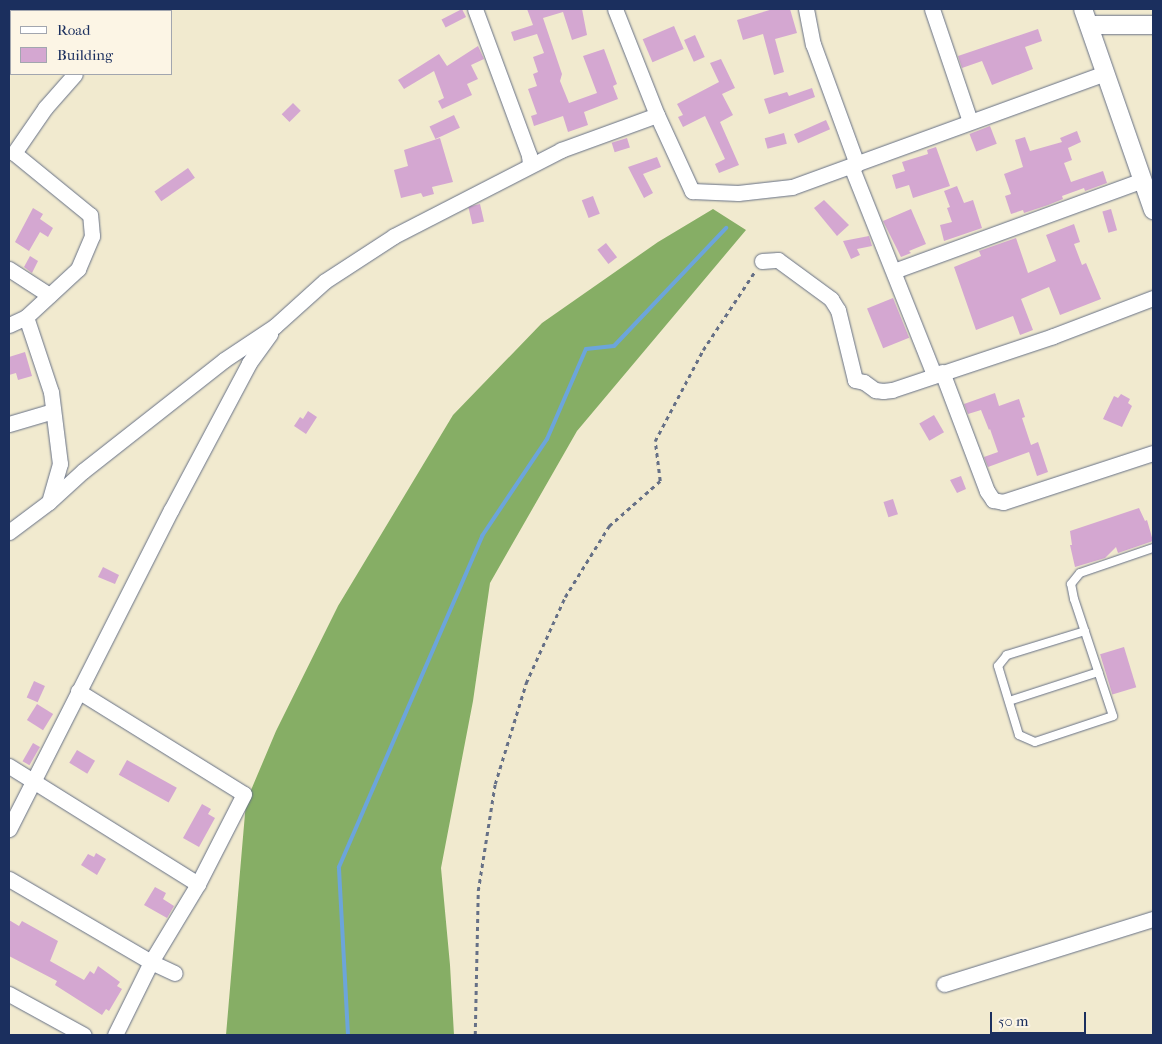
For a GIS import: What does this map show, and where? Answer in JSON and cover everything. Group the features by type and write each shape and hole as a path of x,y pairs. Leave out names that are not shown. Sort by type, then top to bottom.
{"street":[{"path":"475,9 529,155 530,164"},
{"path":"614,9 657,115 692,191 738,193 792,187 1105,73"},
{"path":"806,9 813,44 854,165 894,271 987,491 993,500 1003,502 1153,453"},
{"path":"932,9 970,121"},
{"path":"1083,9 1153,210"},
{"path":"1089,25 1153,25"},
{"path":"9,325 26,317 78,269 92,236 90,215 11,151 74,75"},
{"path":"9,532 49,502 83,471 224,360 275,326 324,281 394,236 530,164 561,150 657,115"},
{"path":"894,271 1143,180"},
{"path":"762,262 778,260 831,299 838,310 855,380 864,382 875,390 883,391 892,390 1053,336 1153,298"},
{"path":"9,269 50,295"},
{"path":"26,317 51,392 60,464 49,502"},
{"path":"9,829 78,691 249,363 275,326"},
{"path":"9,424 53,411"},
{"path":"78,691 244,794 198,884 151,962 115,1035"},
{"path":"9,766 198,884"},
{"path":"9,879 151,962 175,973"},
{"path":"944,984 1153,919"},
{"path":"9,994 84,1035"}],"lane":[{"path":"1085,632 1007,655 998,666 1019,735 1035,742 1113,716 1085,632 1072,584 1080,573 1153,548"},
{"path":"1009,701 1098,672"}],"path":[{"path":"475,1035 478,891 495,784 526,683 565,597 609,526 660,481 655,441 703,350 762,262"}],"green space":[{"path":"713,209 746,230 577,431 490,583 473,701 441,868 454,1035 226,1035 246,802 276,731 338,606 453,415 542,323 658,242"}],"building":[{"path":"462,9 466,17 446,27 442,19"},
{"path":"527,9 582,9 587,35 572,40 563,12 543,18 562,74 560,81 569,103 597,93 583,56 604,49 617,84 613,86 618,99 584,112 588,125 568,132 563,116 534,126 531,116 537,114 528,89 537,86 533,74 538,72 533,57 544,53 537,34 514,41 511,32 533,25"},
{"path":"773,9 790,9 797,33 775,39 784,72 774,75 763,34 743,40 737,20"},
{"path":"674,26 684,49 652,62 643,39"},
{"path":"1038,29 1042,41 1025,47 1033,69 992,85 982,61 962,68 958,56"},
{"path":"695,35 705,57 694,62 684,40"},
{"path":"478,46 484,59 471,65 478,79 467,84 472,95 442,109 438,101 444,98 434,71 404,89 398,80 439,54 447,66"},
{"path":"721,59 735,88 722,94 733,115 720,122 739,165 719,173 715,164 725,159 705,116 683,127 678,117 683,115 677,104 719,82 710,63"},
{"path":"812,88 815,97 769,114 764,99 787,92 789,96"},
{"path":"293,103 301,111 289,122 282,114"},
{"path":"454,115 460,128 435,139 430,126"},
{"path":"826,120 830,129 798,143 794,134"},
{"path":"990,126 997,144 976,152 969,134"},
{"path":"1077,131 1081,142 1068,148 1072,160 1064,163 1071,182 1103,171 1107,183 1085,191 1084,188 1062,196 1063,199 1024,213 1023,210 1011,214 1005,196 1011,194 1004,174 1023,167 1015,140 1025,137 1030,151 1062,142 1060,138"},
{"path":"784,133 787,144 768,149 765,138"},
{"path":"440,138 453,182 432,187 434,194 423,197 421,193 401,198 394,170 408,166 404,150"},
{"path":"627,138 630,148 615,152 612,143"},
{"path":"936,147 950,186 913,198 909,185 896,189 892,175 905,171 902,162 928,154 927,150"},
{"path":"657,157 661,167 643,174 653,193 644,198 628,167"},
{"path":"188,168 195,178 161,201 154,192"},
{"path":"957,186 964,203 973,200 982,228 944,241 940,225 952,222 947,208 950,207 944,191"},
{"path":"593,196 600,214 589,218 582,200"},
{"path":"824,200 849,225 837,236 814,208"},
{"path":"480,204 484,222 472,224 468,207"},
{"path":"33,208 43,214 40,219 53,228 48,237 40,232 29,251 15,242"},
{"path":"911,209 926,244 909,251 911,253 901,257 883,221"},
{"path":"1111,209 1117,230 1108,233 1102,211"},
{"path":"1074,224 1080,242 1074,244 1082,265 1086,263 1101,299 1060,315 1049,287 1021,299 1033,330 1020,335 1013,316 976,330 954,267 981,256 979,251 1016,238 1028,273 1056,261 1046,235"},
{"path":"869,236 872,246 857,249 860,255 851,259 843,241"},
{"path":"606,243 617,257 608,264 597,250"},
{"path":"30,256 38,261 32,273 24,267"},
{"path":"893,298 909,338 883,348 867,308"},
{"path":"25,352 32,376 18,380 16,373 9,375 9,357"},
{"path":"995,393 999,406 1019,399 1025,417 1022,418 1031,445 1038,442 1048,472 1037,476 1029,452 988,467 984,457 998,452 990,429 981,410 968,414 964,404"},
{"path":"1121,394 1130,399 1128,403 1132,406 1122,427 1103,419 1114,396 1118,398"},
{"path":"308,411 317,417 306,434 294,426 300,417 303,419"},
{"path":"934,415 944,432 929,441 919,424"},
{"path":"961,476 966,489 957,493 950,480"},
{"path":"893,499 898,514 888,517 883,502"},
{"path":"1139,508 1145,521 1147,520 1153,541 1118,553 1116,547 1105,558 1075,567 1070,545 1072,545 1070,531"},
{"path":"103,567 119,575 115,584 98,577"},
{"path":"1124,647 1136,687 1112,694 1100,654"},
{"path":"34,681 45,686 38,702 27,697"},
{"path":"37,704 53,714 43,730 27,720"},
{"path":"33,743 40,747 29,765 22,761"},
{"path":"77,750 95,761 87,774 69,763"},
{"path":"127,760 177,788 169,803 119,775"},
{"path":"202,804 211,809 208,814 215,818 199,847 183,838"},
{"path":"96,853 106,859 97,875 81,865 88,854 94,857"},
{"path":"155,887 166,893 163,899 174,906 167,918 144,905"},
{"path":"9,920 19,926 22,921 58,941 50,961 84,980 90,971 94,974 98,966 120,982 117,986 122,989 109,1011 106,1009 102,1015 55,985 57,981 9,956"}],"waterway":[{"path":"348,1035 339,867 482,536 547,439 586,349 614,346 726,228"}]}
